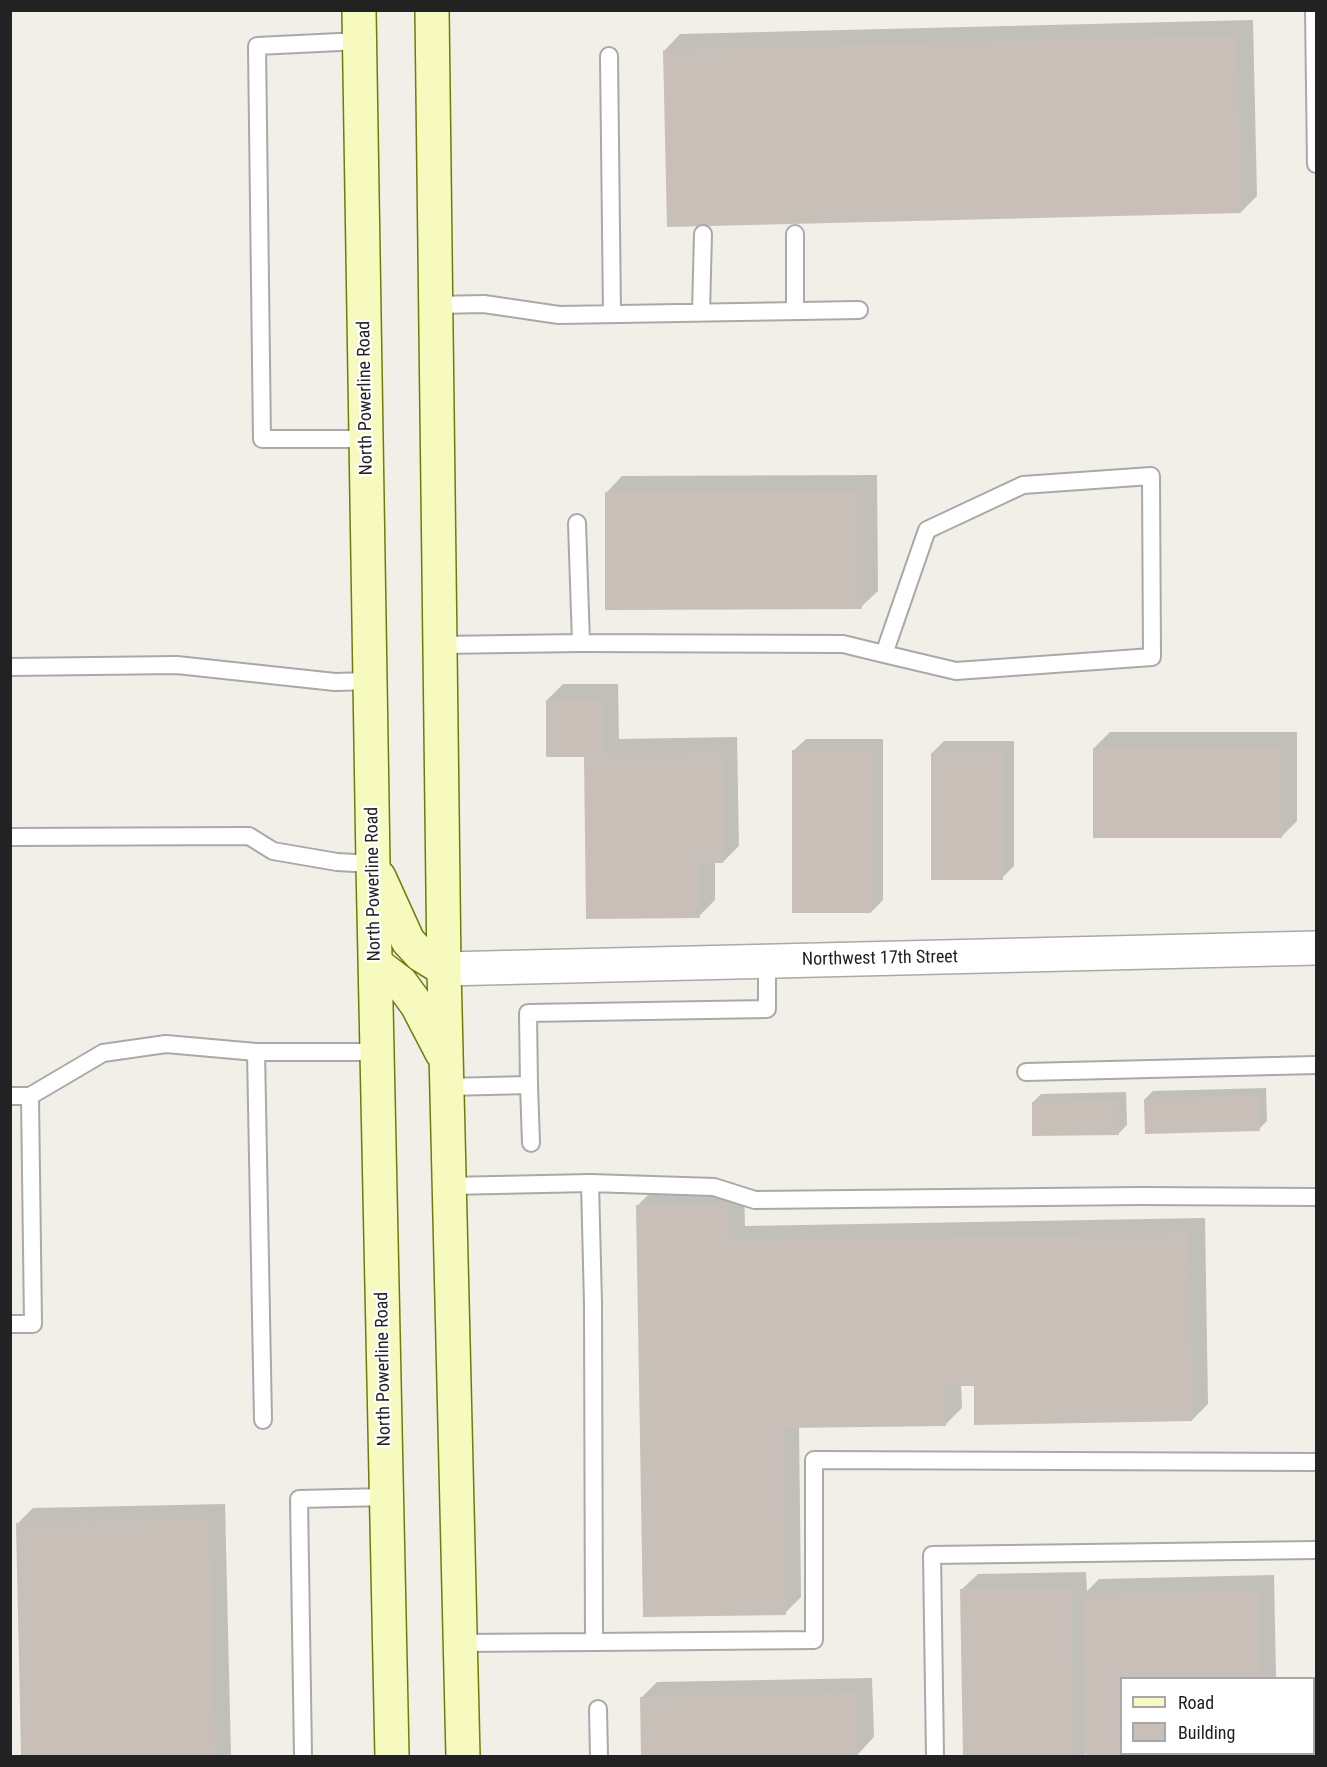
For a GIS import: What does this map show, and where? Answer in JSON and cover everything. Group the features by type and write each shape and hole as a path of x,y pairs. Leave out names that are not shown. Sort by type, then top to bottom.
{"main road":[{"path":"432,10 444,969 463,1756"},
{"name":"North Powerline Road","path":"360,26 373,864 392,1756"},
{"path":"373,864 408,941 421,955 444,969"},
{"path":"376,964 401,983 417,1005 446,1073"}],"street":[{"name":"Northwest 17th Street","path":"444,969 1317,948"}],"lane":[{"path":"1314,10 1317,164"},
{"path":"360,26 257,46 262,439 367,439"},
{"path":"609,56 612,314"},
{"path":"701,312 703,234"},
{"path":"795,234 795,311"},
{"path":"435,305 484,304 559,315 859,310"},
{"path":"440,645 843,644 884,654 956,671 1152,657 1151,476 1023,485 927,530 884,654"},
{"path":"577,523 581,643"},
{"path":"10,667 177,665 335,682 370,681"},
{"path":"10,837 249,836 273,851 338,862 373,864"},
{"path":"531,1143 528,1013 767,1009 767,962"},
{"path":"10,1096 30,1096 103,1053 166,1044 256,1052 377,1052"},
{"path":"256,1052 263,1420"},
{"path":"1026,1072 1317,1065"},
{"path":"446,1073 529,1085"},
{"path":"10,1324 33,1324 30,1096"},
{"path":"590,1183 593,1304 594,1642"},
{"path":"449,1186 590,1183 714,1187 755,1200 1139,1196 1317,1197"},
{"path":"460,1643 814,1640 814,1460 1317,1462"},
{"path":"303,1756 299,1499 386,1497"},
{"path":"935,1756 932,1555 1317,1550"},
{"path":"598,1709 599,1756"}],"building":[{"path":"1237,35 1241,213 667,227 663,50"},
{"path":"862,491 862,609 605,610 605,492"},
{"path":"602,699 603,754 722,753 723,863 699,863 700,918 586,919 584,757 546,757 546,700"},
{"path":"1093,748 1282,748 1282,838 1093,838"},
{"path":"792,750 871,750 871,913 792,913"},
{"path":"931,753 1003,753 1003,880 931,880"},
{"path":"1259,1096 1260,1131 1145,1134 1144,1099"},
{"path":"1118,1100 1119,1135 1032,1136 1032,1102"},
{"path":"729,1203 729,1241 1189,1233 1192,1421 974,1425 974,1386 946,1386 946,1426 783,1428 786,1615 643,1617 636,1205"},
{"path":"209,1519 215,1756 21,1756 16,1523"},
{"path":"1071,1588 1074,1756 963,1756 960,1589"},
{"path":"1259,1591 1260,1677 1120,1677 1120,1755 1262,1756 1086,1756 1082,1594"},
{"path":"857,1693 858,1755 641,1756 640,1697"}]}
